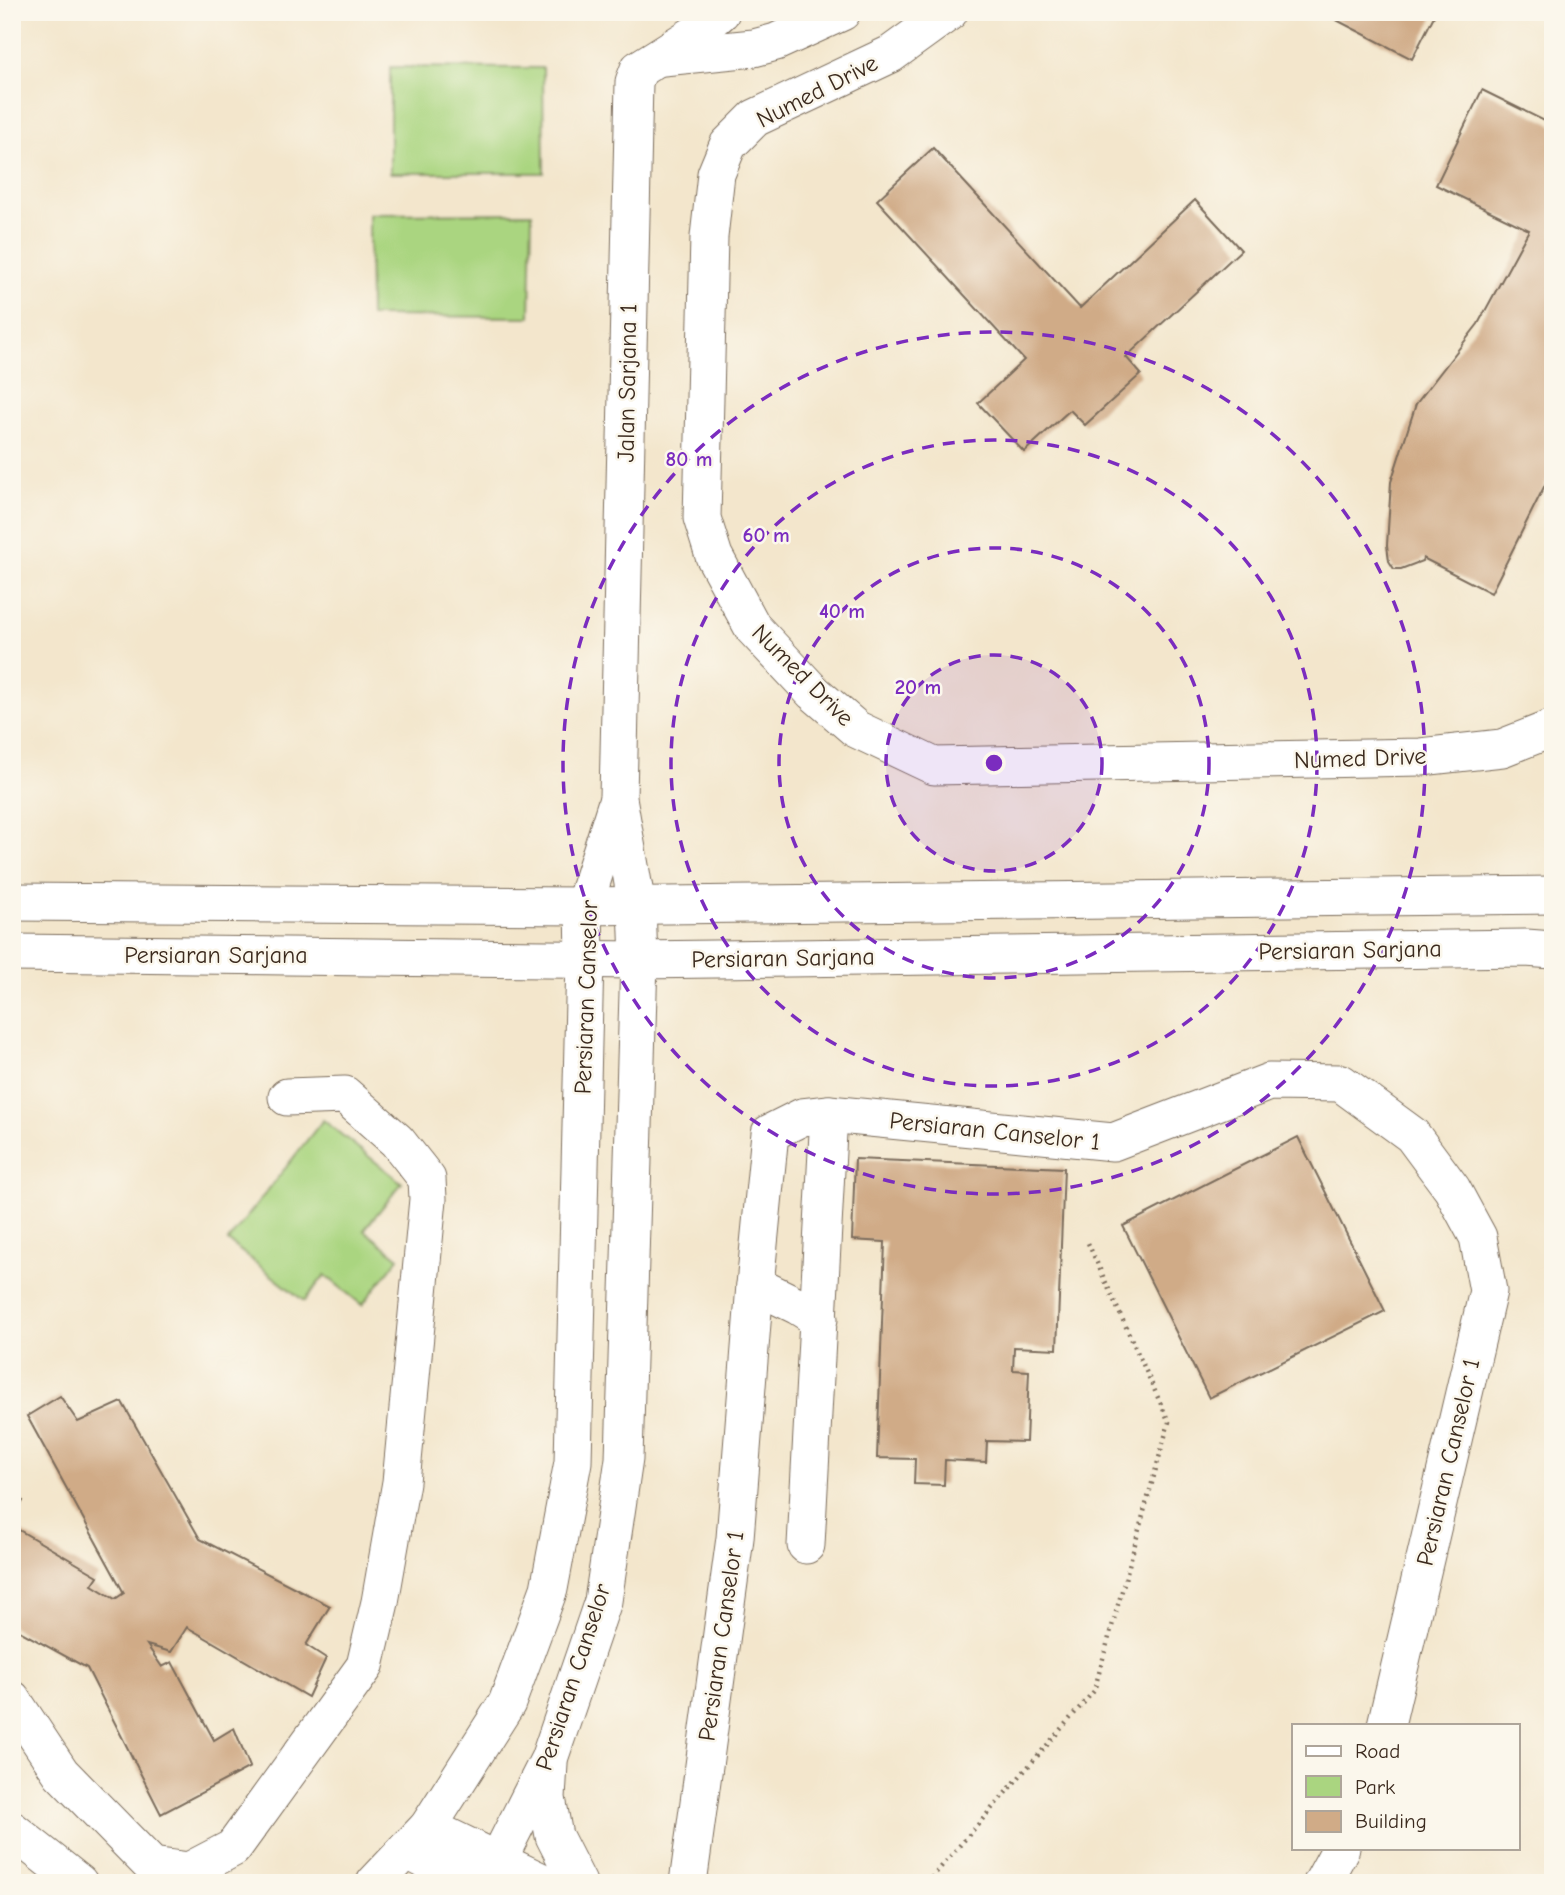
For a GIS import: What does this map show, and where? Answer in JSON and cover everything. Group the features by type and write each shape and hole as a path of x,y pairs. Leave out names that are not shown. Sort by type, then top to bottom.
{"street":[{"name":"Jalan Sarjana 1","path":"618,798 634,82 639,69 695,34 721,12"},
{"path":"655,58 754,48 776,42 842,12"},
{"name":"Numed Drive","path":"949,12 891,54 755,118 728,145 716,174 709,237 702,518 713,556 753,628 813,692 856,729 934,766 1422,757 1502,748 1553,728"},
{"name":"Persiaran Canselor","path":"483,1875 549,1759 603,1601 624,1459 639,960 637,906 618,798"},
{"name":"Persiaran Canselor","path":"375,1883 417,1839 507,1703 549,1589 573,1462 584,906 618,798"},
{"name":"Persiaran Sarjana","path":"12,902 637,906 1553,895"},
{"name":"Persiaran Sarjana","path":"12,953 639,960 1526,948 1553,950"},
{"name":"Persiaran Canselor 1","path":"688,1883 736,1538 755,1285 770,1133 802,1117 829,1114 1113,1142 1269,1082 1341,1083 1412,1135 1452,1189 1478,1237 1488,1291 1386,1724"},
{"path":"12,1699 61,1773 152,1866 189,1871 233,1848 365,1666 380,1602 401,1482 429,1199 427,1179 397,1141 345,1095 287,1097"},
{"path":"806,1545 829,1114"},
{"path":"755,1285 798,1306 819,1320"},
{"path":"549,1759 547,1798 554,1836 578,1883"},
{"path":"12,1830 79,1883"},
{"path":"417,1839 483,1875 544,1883"},
{"path":"1322,1883 1340,1850"}],"path":[{"path":"927,1883 1094,1691 1169,1422 1088,1243"}],"green space":[{"path":"390,67 543,68 544,173 390,173"},
{"path":"532,213 530,317 370,316 369,214"},
{"path":"323,1120 402,1183 364,1230 399,1258 362,1305 325,1275 304,1301 228,1241"}],"building":[{"path":"1321,12 1436,12 1412,59"},
{"path":"1482,90 1553,125 1553,469 1491,593 1423,558 1422,561 1401,569 1394,569 1389,561 1387,545 1391,482 1416,404 1478,324 1529,230 1436,185"},
{"path":"933,148 1080,308 1195,200 1241,250 1126,357 1141,374 1085,425 1070,410 1024,452 978,403 1024,360 877,200"},
{"path":"1298,1137 1385,1311 1209,1398 1123,1226"},
{"path":"855,1159 1064,1168 1057,1349 1014,1347 1013,1370 1029,1371 1026,1442 987,1441 986,1462 945,1460 944,1485 914,1484 915,1459 877,1458 885,1242 852,1240"},
{"path":"60,1396 78,1422 122,1402 200,1539 330,1606 306,1645 326,1658 308,1697 187,1627 171,1652 147,1645 162,1667 172,1662 214,1740 234,1728 250,1767 161,1814 87,1668 12,1627 12,1526 98,1576 92,1585 115,1599 124,1593 27,1416"},
{"path":"12,1496 23,1501 12,1520"}]}
